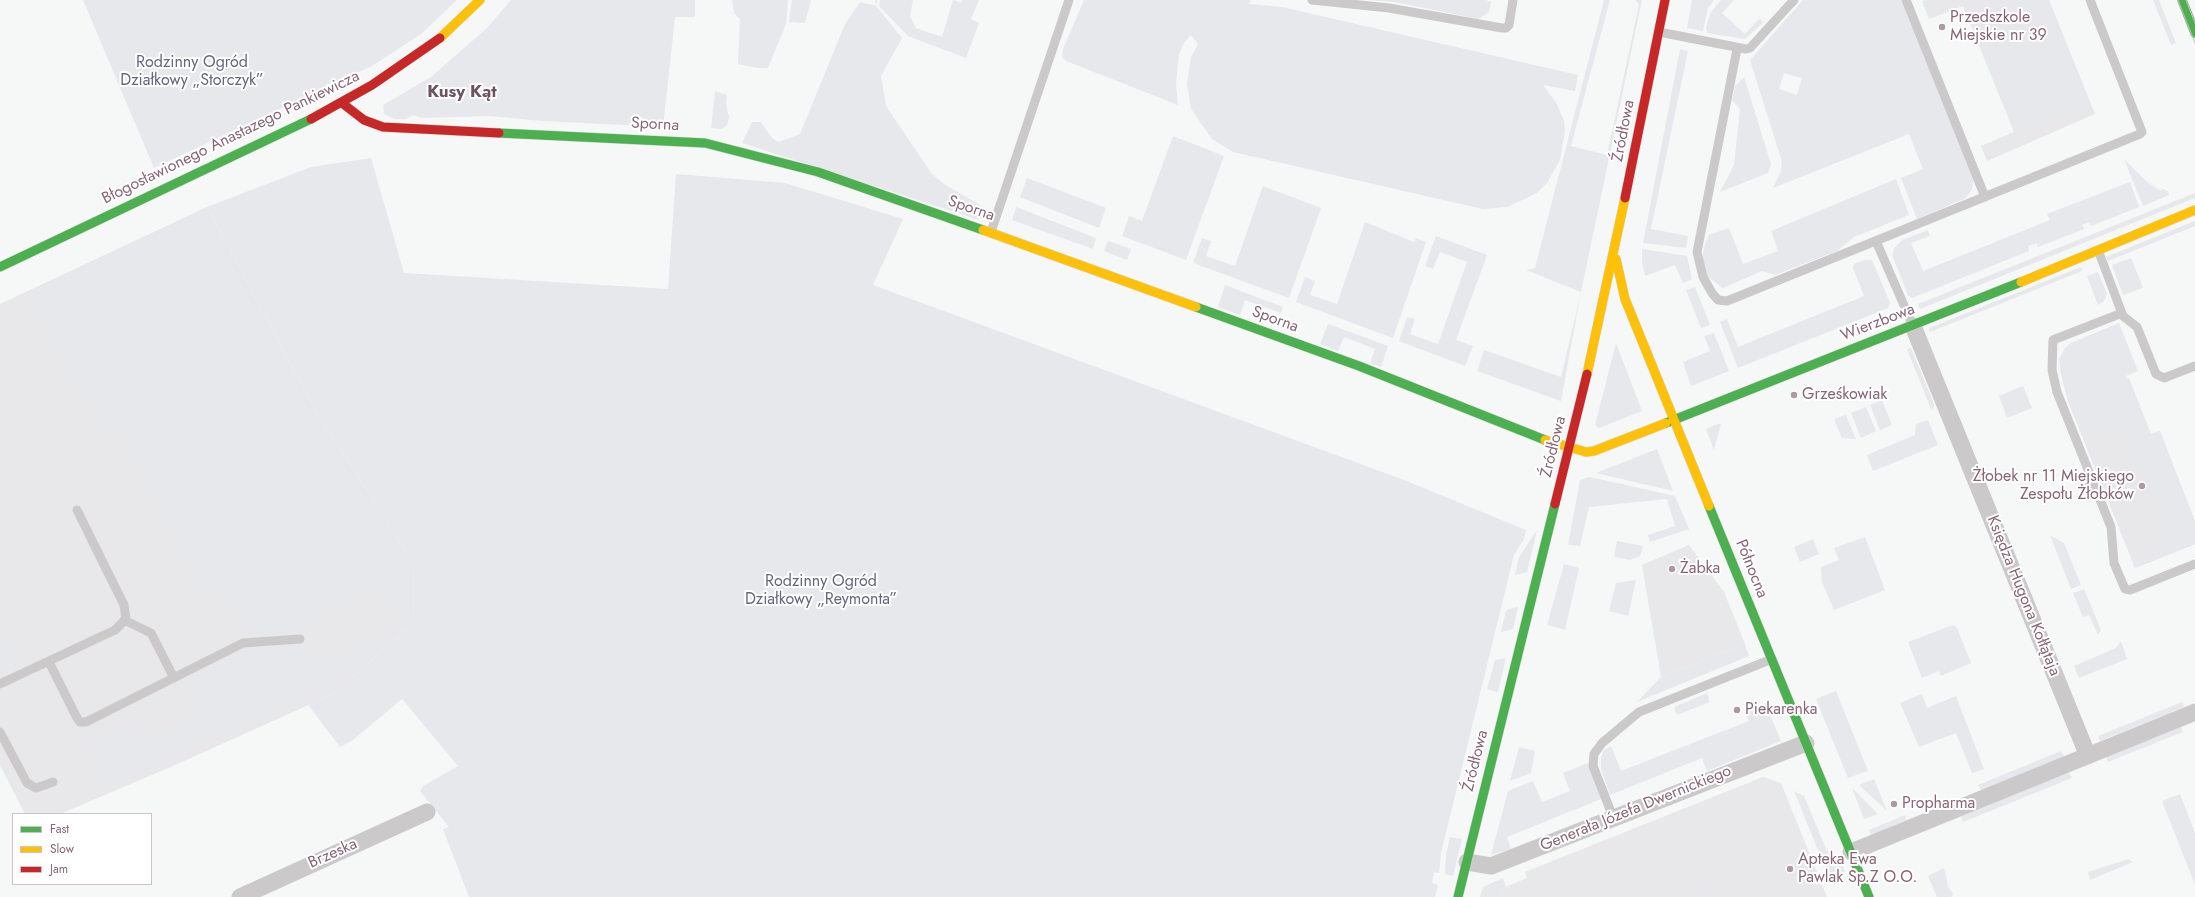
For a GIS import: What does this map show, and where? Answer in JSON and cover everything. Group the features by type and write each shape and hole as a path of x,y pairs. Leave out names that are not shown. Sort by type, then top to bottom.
{"street":[{"name":"Błogosławionego Anastazego Pankiewicza","path":"0,267 281,134 342,103 382,79 425,49 444,34 480,0"},
{"name":"Źródłowa","path":"1458,897 1569,449 1615,250 1665,0"},
{"path":"2182,0 2195,33"},
{"name":"Sporna","path":"342,103 364,120 383,127 712,144 818,172 991,232 1351,364 1569,449"},
{"name":"Wierzbowa","path":"1569,449 1586,452 1594,451 1913,326 2195,210"},
{"name":"Północna","path":"1615,250 1620,282 1625,299 1869,897"},
{"name":"Księdza Hugona Kołłątaja","path":"1913,326 2088,756"},
{"path":"1850,852 2195,712"},
{"name":"Generała Józefa Dwernickiego","path":"1467,862 1491,866 1612,817 1806,743"},
{"name":"Brzeska","path":"240,897 427,812"}],"lane":[{"path":"991,232 1069,0"},
{"path":"1312,0 1389,8 1506,28 1509,25 1513,0"},
{"path":"1659,32 1737,49 1750,48 1794,0"},
{"path":"1906,0 1985,197"},
{"path":"1737,49 1697,252 1703,277 1712,293 1718,300 1727,301 2142,132 2090,0"},
{"path":"1876,241 1913,326"},
{"path":"2098,250 2123,316 2137,327 2156,374 2159,377 2164,378 2195,366"},
{"path":"2122,313 2053,340 2052,370 2057,392 2111,526 2114,563 2125,589 2130,590 2195,564"},
{"path":"0,684 115,630 124,620 126,611 124,605 78,510"},
{"path":"124,620 151,633 174,678"},
{"path":"49,662 77,718 83,722 243,643 300,639"},
{"path":"1612,817 1593,766 1594,754 1602,743 1639,712 1772,660"},
{"path":"0,732 27,784 36,788 53,782"}],"shaded area":[{"path":"2049,0 2095,114 1987,161 1981,146 2014,132 1963,6 1929,19 1922,1"},
{"path":"207,207 314,408 413,562 414,623 333,694 173,766 62,813 24,813 0,765 0,304"},
{"name":"Żłobek nr 11 Miejskiego Zespołu Żłobków","path":"2129,378 2151,434 2160,431 2195,521 2195,544 2135,568 2068,401"},
{"path":"1689,545 1724,592 1745,644 1661,677 1642,565"},
{"path":"1763,777 1781,783 1827,897 1501,897 1503,888 1527,878 1525,872"}],"green space":[{"name":"Rodzinny Ogród Działkowy „Storczyk”","path":"83,0 457,0 421,34 372,66 154,168"},
{"path":"511,0 695,0 695,17 675,17 663,127 542,121 489,116 422,118 413,115 406,119 395,119 384,114 383,105 431,77 488,27"},
{"path":"732,0 788,0 786,24 768,68 758,68 738,64 740,19 734,13"},
{"path":"792,0 811,0 805,23 789,22"},
{"path":"880,0 913,0 910,16 916,28 942,37 953,0 961,3 962,0 979,0 971,19 979,23 966,58 908,36 879,6"},
{"path":"1084,0 1250,0 1249,4 1282,7 1578,75 1575,91 1543,85 1557,104 1564,121 1565,131 1560,160 1547,183 1537,193 1507,207 1483,209 1233,152 1212,139 1191,109 1187,84 1191,57 1198,44 1191,35 1184,43 1179,54 1176,83 1178,105 1066,61 1062,57 1063,49"},
{"path":"1370,0 1486,0 1491,2 1489,12 1478,19 1395,2"},
{"path":"1604,0 1610,0 1571,146 1607,155 1639,5 1636,0 1642,0 1581,292 1526,270 1535,268"},
{"path":"1692,0 1714,0 1708,8 1703,31 1687,28"},
{"path":"1721,0 1734,0 1722,13 1745,34 1759,19 1764,22 1745,39 1707,33 1706,27 1711,12"},
{"path":"1803,0 1901,0 1973,179 1972,189 1966,198 1917,219 1901,178 1923,169 1909,134 1773,188 1781,171 1782,162 1750,60","holes":["1784,73 1802,78 1797,95 1779,89"]},
{"path":"2049,0 2090,104 2023,131 1971,1"},
{"path":"2153,0 2159,0 2176,43 2171,45"},
{"path":"860,2 876,6 902,38 881,76 886,106 932,174 944,184 985,208 988,212 984,216 976,219 742,143 752,122 761,122 772,138 779,142 800,134 845,24"},
{"path":"1680,49 1688,51 1651,229 1688,236 1686,248 1643,243"},
{"path":"1744,77 1771,164 1768,173 1720,192 1734,165 1740,109 1732,100 1735,86"},
{"path":"715,91 727,95 726,104 729,117 727,125 722,129 711,128"},
{"path":"1173,136 1224,156 1186,260 1122,236 1129,216 1142,221"},
{"name":"Rodzinny Ogród Działkowy „Reymonta”","path":"371,158 404,273 668,289 676,174 785,183 903,219 873,285 1404,480 1526,530 1524,539 1514,555 1441,853 1439,873 1434,872 1432,883 1438,885 1435,897 469,897 443,829 449,827 420,791 423,786 458,766 402,699 353,740 340,747 308,705 333,694 414,623 413,562 314,408 207,207 311,167"},
{"path":"2124,159 2147,182 2161,191 2162,189 2168,191 2169,195 2143,206"},
{"path":"1027,178 1106,208 1099,228 1020,197"},
{"path":"1896,179 1909,215 1854,237 1837,251 1775,275 1762,271 1723,288 1708,277 1702,259 1705,244 1709,235 1729,228 1743,264 1778,251 1771,231"},
{"path":"2130,182 2139,207 2091,226 2089,222 2082,225 2084,229 2038,247 2037,243 2028,246 2029,251 1912,298 1908,295 1892,255 1895,247 1902,240 1928,230 1930,236 1911,243 1923,271 2050,220 2047,214"},
{"path":"1263,186 1321,208 1289,298 1193,263 1202,238 1211,241 1206,256 1235,266"},
{"path":"2195,193 2195,198 1920,309 1918,304"},
{"path":"1016,207 1096,238 1093,249 1012,220"},
{"path":"206,211 312,411 410,564 412,620 323,686 103,786 85,747 134,722 143,741 202,713 186,681 250,649 302,643 316,670 403,626 381,583 294,628 297,634 249,634 224,587 205,595 117,421 100,428 31,296"},
{"path":"2195,221 2195,226 2108,261 2106,257"},
{"path":"1365,222 1414,242 1416,238 1426,242 1393,338 1296,302 1305,277 1315,281 1310,295 1337,304"},
{"path":"1436,236 1487,255 1456,340 1473,346 1465,366 1399,341 1407,317 1415,319 1410,334 1438,344 1467,262 1440,252 1433,269 1425,266"},
{"path":"1108,241 1131,249 1127,260 1104,251"},
{"path":"1642,249 1687,256 1692,279 1683,283 1675,265 1645,276 1642,262"},
{"path":"2131,258 2143,288 2123,295 2112,265"},
{"path":"1864,260 1871,260 1873,262 1890,303 1888,308 1738,368 1720,322 1727,319 1738,347 1864,296 1853,268 1854,264"},
{"path":"2081,267 2082,271 1930,332 1929,328"},
{"path":"2098,272 2107,294 2104,301 2098,305 2087,276"},
{"path":"1225,285 1283,307 1281,313 1245,300 1240,315 1218,307"},
{"path":"1695,287 1710,325 1701,328 1686,290"},
{"path":"1581,292 1561,401 1477,371 1484,350 1561,377"},
{"path":"2119,323 2138,371 2126,376 2151,434 2160,431 2195,523 2195,544 2135,568 2133,564 2151,557 2149,552 2169,543 2121,422 2100,430 2098,426 2081,432 2068,401 2061,375 2059,359 2065,348 2071,343"},
{"path":"1328,324 1388,346 1381,367 1370,363 1375,349 1344,337 1338,351 1320,344"},
{"path":"1714,333 1729,371 1691,386 1683,362 1710,351 1704,336"},
{"path":"1616,343 1642,411 1599,428 1595,425"},
{"path":"1911,348 1934,404 1934,407 1931,409 1907,349"},
{"path":"2023,386 2032,408 2007,418 1999,396"},
{"path":"1882,400 1892,425 1880,430 1870,405"},
{"path":"1866,407 1876,431 1861,438 1851,413"},
{"path":"1846,415 1856,439 1842,438 1834,419"},
{"path":"1928,420 1938,445 1873,471 1867,455 1915,435 1916,424"},
{"path":"1721,424 1714,450 1706,429"},
{"path":"1657,449 1673,491 1596,473"},
{"path":"1590,477 1675,496 1689,529 1650,542 1648,535 1675,526 1667,499 1589,507 1580,546 1568,545 1580,480"},
{"path":"1537,530 1527,572 1515,575 1519,557"},
{"path":"2050,535 2064,543 2081,585 2071,589"},
{"path":"1865,537 1885,590 1834,610 1822,582 1821,567 1839,560 1834,548"},
{"path":"1813,539 1819,554 1800,562 1794,547"},
{"path":"1617,541 1643,546 1640,556 1630,560 1614,557"},
{"path":"1564,564 1579,568 1565,630 1547,625"},
{"path":"1636,580 1628,616 1609,611 1616,583"},
{"path":"2084,589 2101,630 2098,635 2089,615 2083,617 2073,593"},
{"path":"1518,607 1513,629 1501,632 1506,610"},
{"path":"1953,625 1957,628 1971,663 1941,676 1939,671 1922,678 1908,642"},
{"path":"5,631 19,661 14,667 0,674 0,634"},
{"path":"2121,641 2127,659 2079,678 2074,666 2116,648"},
{"path":"1745,644 1749,656 1637,702 1661,677"},
{"path":"1506,658 1498,692 1487,689 1495,660"},
{"path":"1836,691 1868,771 1848,778 1816,699"},
{"path":"1707,693 1710,702 1677,715 1674,707"},
{"path":"1922,694 1927,708 1956,696 1984,769 1972,773 1956,733 1919,747 1900,703"},
{"path":"2182,702 2184,707 2100,741 2098,736"},
{"path":"1765,703 1781,741 1707,771 1702,758 1610,795 1601,769 1601,759 1603,751 1611,746 1621,771 1749,721 1745,712"},
{"path":"2181,727 2183,732 2108,762 2106,757"},
{"path":"1519,747 1535,751 1531,773 1510,781"},
{"path":"2061,751 2064,757 1981,791 1978,785"},
{"path":"1588,763 1601,799 1507,837 1511,849 1491,855 1508,791 1533,781 1542,802 1570,791 1563,773"},
{"path":"2069,772 2072,778 1963,822 1961,816"},
{"path":"1874,779 1887,811 1859,785"},
{"path":"1852,788 1878,814 1864,819"},
{"path":"1794,791 1804,796 1827,851 1839,856 1845,872 1832,877 1828,875"},
{"path":"2180,794 2195,833 2195,885 2162,801"},
{"path":"1905,815 1906,820 1871,835 1869,830"},
{"path":"1450,837 1462,839 1453,876 1445,874 1446,855"},
{"path":"2128,859 2133,862 2090,880 2088,872"},
{"path":"1944,868 1948,886 1953,894 1951,897 1937,897 1928,876"},
{"path":"1503,878 1506,887 1503,888 1501,897 1480,897 1483,887"},
{"path":"1718,886 1723,897 1693,897"}],"tram line":[{"path":"2178,0 2195,43"},
{"path":"2186,0 2195,23"}],"traffic: fast":[{"path":"2182,0 2195,33"},
{"path":"0,267 311,119"},
{"path":"499,133 705,143 818,172 983,230"},
{"path":"1666,423 2021,282"},
{"path":"1196,307 1359,366 1545,440"},
{"path":"1458,897 1555,504"},
{"path":"1709,506 1869,897"}],"traffic: slow":[{"path":"440,38 480,0"},
{"path":"1587,374 1625,198"},
{"path":"2021,282 2195,210"},
{"path":"983,230 1196,307"},
{"path":"1616,259 1625,299 1709,506"},
{"path":"1545,440 1586,452 1594,451 1666,423"}],"traffic: jam":[{"path":"1625,198 1665,0"},
{"path":"311,119 372,85 440,38"},
{"path":"342,103 364,120 383,127 499,133"},
{"path":"1555,504 1587,374"}],"place":[{"name":"Przedszkole Miejskie nr 39","path":"1942,27"},
{"name":"Grześkowiak","path":"1794,395"},
{"name":"Żłobek nr 11 Miejskiego Zespołu Żłobków","path":"2142,486"},
{"name":"Żabka","path":"1672,569"},
{"name":"Piekarenka","path":"1737,710"},
{"name":"Propharma","path":"1894,804"},
{"name":"Apteka Ewa Pawlak Sp.Z O.O.","path":"1790,869"}],"district":[{"name":"Kusy Kąt","path":"462,93"}]}
